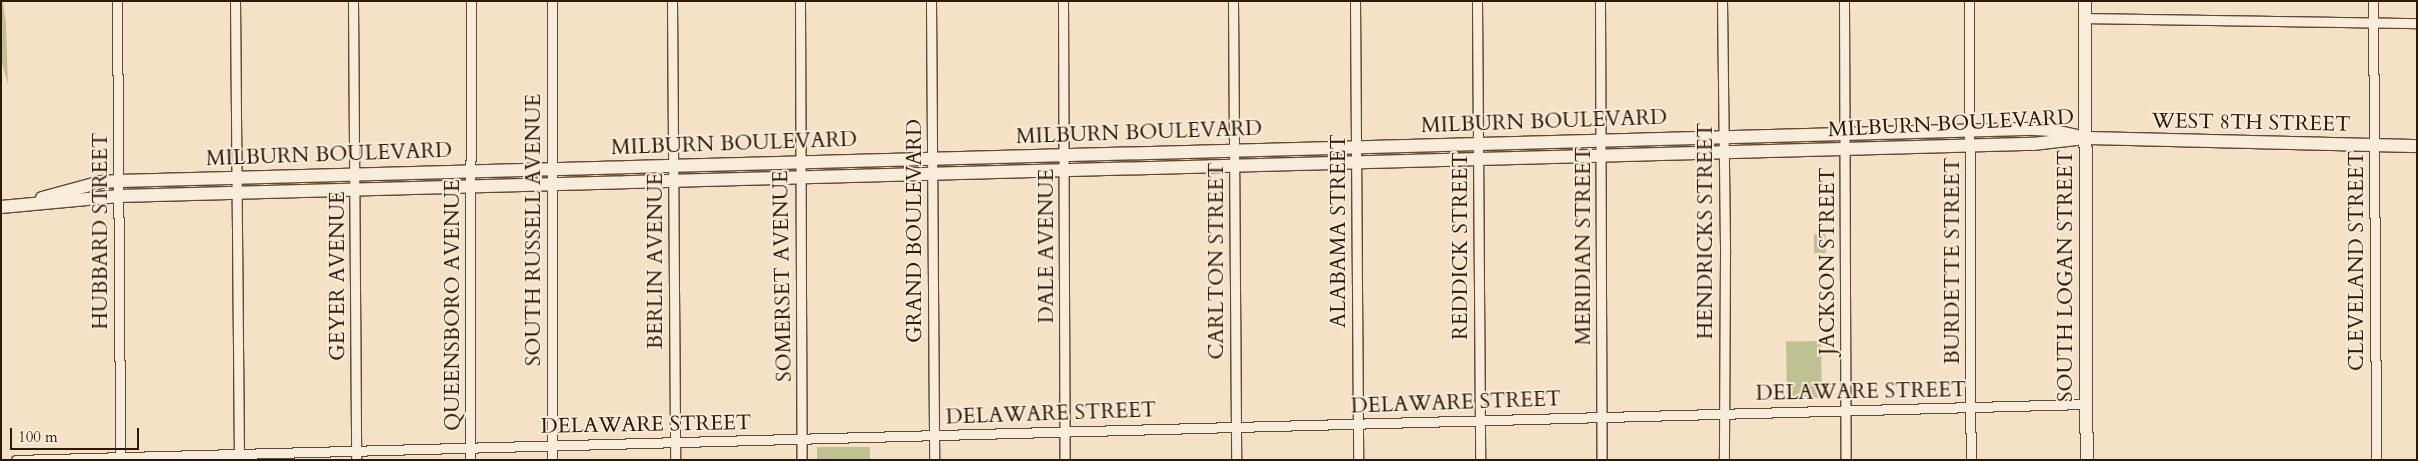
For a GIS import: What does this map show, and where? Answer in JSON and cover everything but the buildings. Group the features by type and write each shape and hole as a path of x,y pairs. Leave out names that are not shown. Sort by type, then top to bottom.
{"street":[{"name":"HUBBARD STREET","path":"117,1 120,458"},
{"path":"235,1 239,456"},
{"name":"GEYER AVENUE","path":"353,1 356,455"},
{"name":"QUEENSBORO AVENUE","path":"470,460 471,1"},
{"name":"SOUTH RUSSELL AVENUE","path":"552,1 552,460"},
{"name":"BERLIN AVENUE","path":"672,1 675,460"},
{"name":"SOMERSET AVENUE","path":"800,1 802,460"},
{"name":"GRAND BOULEVARD","path":"931,1 934,460"},
{"name":"DALE AVENUE","path":"1063,1 1066,460"},
{"name":"CARLTON STREET","path":"1233,1 1236,460"},
{"name":"ALABAMA STREET","path":"1356,1 1358,460"},
{"name":"REDDICK STREET","path":"1478,1 1480,460"},
{"name":"MERIDIAN STREET","path":"1600,1 1602,460"},
{"name":"HENDRICKS STREET","path":"1722,1 1724,460"},
{"name":"JACKSON STREET","path":"1844,1 1846,460"},
{"name":"BURDETTE STREET","path":"1969,1 1971,460"},
{"name":"SOUTH LOGAN STREET","path":"2085,1 2088,460"},
{"name":"CLEVELAND STREET","path":"2373,1 2376,460"},
{"path":"2085,18 2417,23"},
{"name":"MILBURN BOULEVARD","path":"27,204 59,192 101,182 119,181 1970,131 2051,130 2085,138"},
{"name":"MILBURN BOULEVARD","path":"1,207 119,196 1970,146 2033,144 2085,138"},
{"name":"WEST 8TH STREET","path":"2085,138 2417,146"},
{"name":"DELAWARE STREET","path":"16,460 356,455 552,445 2087,404"}],"green space":[{"path":"3,2 6,23 8,85 1,59 1,3"},
{"path":"1814,234 1826,234 1826,253 1814,253"},
{"path":"1821,341 1822,398 1787,399 1786,342"},
{"path":"817,447 870,447 870,460 817,460"}]}
